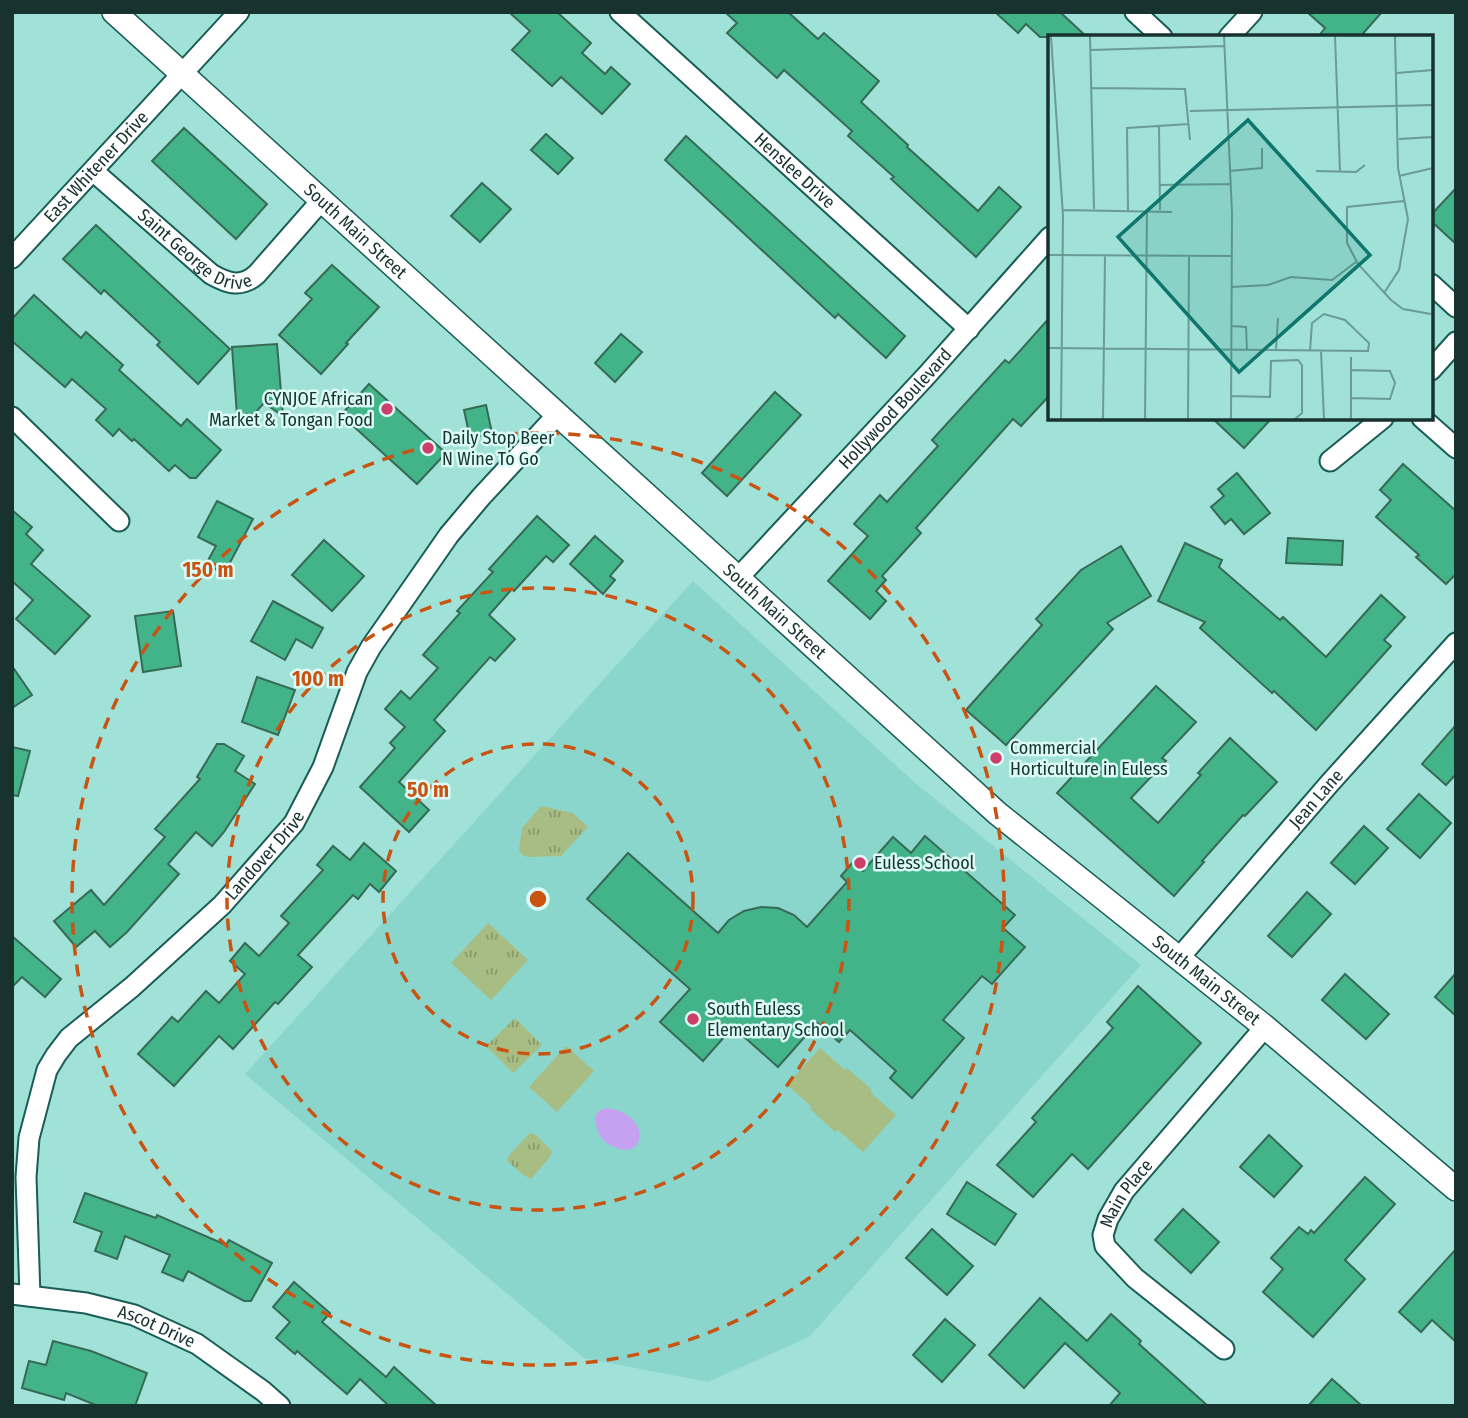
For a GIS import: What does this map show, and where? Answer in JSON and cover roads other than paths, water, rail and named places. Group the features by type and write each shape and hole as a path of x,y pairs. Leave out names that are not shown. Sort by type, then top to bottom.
{"street":[{"name":"South Main Street","path":"114,12 997,813 1265,1027 1456,1189"},
{"name":"East Whitener Drive","path":"12,258 239,12"},
{"name":"Henslee Drive","path":"620,12 969,329"},
{"path":"1135,12 1160,35"},
{"path":"1231,35 1252,12"},
{"name":"Saint George Drive","path":"93,171 211,275 232,284 250,280 257,274 321,201"},
{"name":"Hollywood Boulevard","path":"738,578 969,329 1048,239"},
{"path":"1433,286 1456,307"},
{"path":"1433,368 1456,342"},
{"name":"Landover Drive","path":"21,1295 29,1138 47,1070 56,1055 69,1038 132,987 222,905 293,822 323,768 357,672 371,647 449,535 558,414"},
{"path":"12,417 119,521"},
{"path":"1330,461 1381,420"},
{"path":"1424,420 1456,448"},
{"name":"Jean Lane","path":"1179,958 1329,784 1456,643"},
{"name":"Main Place","path":"1224,1349 1135,1278 1105,1246 1103,1235 1108,1219 1124,1191 1265,1027"},
{"name":"Ascot Drive","path":"21,1295 86,1303 134,1315 197,1344 280,1406"}],"place":[{"name":"CYNJOE African Market & Tongan Food","path":"387,409"},
{"name":"Daily Stop Beer N Wine To Go","path":"428,448"},
{"name":"Commercial Horticulture in Euless","path":"996,758"},
{"name":"Euless School","path":"860,863"},
{"name":"South Euless Elementary School","path":"693,1019"}]}
